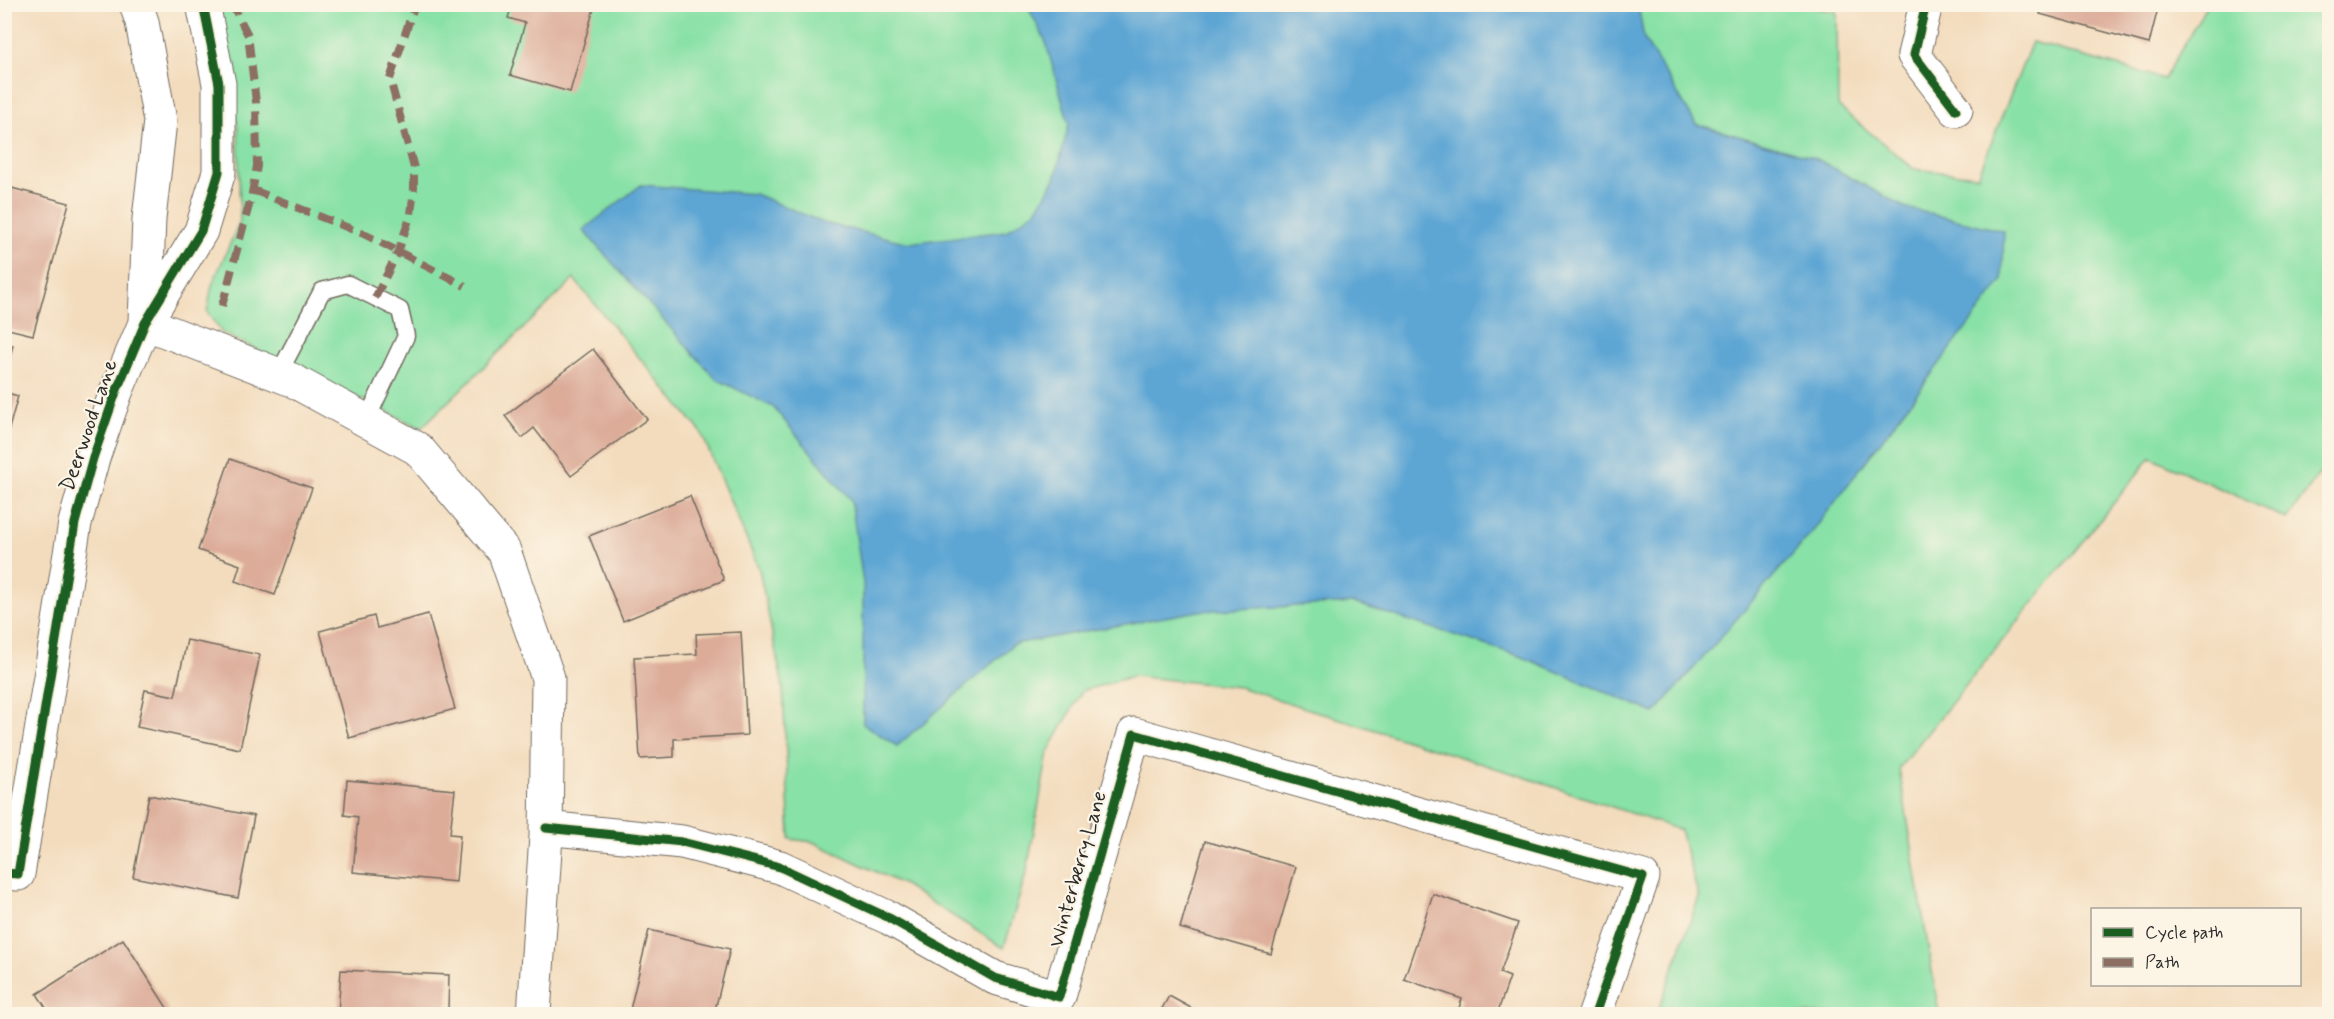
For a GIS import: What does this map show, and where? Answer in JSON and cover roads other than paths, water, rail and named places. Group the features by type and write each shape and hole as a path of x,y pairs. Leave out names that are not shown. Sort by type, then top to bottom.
{"street":[{"name":"Deerwood Lane","path":"136,4 142,22 160,121 149,219 145,323"},
{"name":"Deerwood Lane","path":"11,873 75,523 93,458 116,392 145,323 201,231 219,172 219,84 203,4"},
{"path":"1926,4 1914,55 1956,110"},
{"path":"145,323 292,380 418,449 504,551 548,678 546,828 534,1014"},
{"name":"Winterberry Lane","path":"546,828 682,842 780,867 889,918 995,978 1059,997 1134,734 1642,877 1595,1014"}],"lane":[{"path":"278,375 322,291 348,284 400,310 406,336 366,421"}],"water":[{"path":"1638,4 1644,39 1696,124 1815,158 1906,208 2004,231 2002,281 1813,531 1655,713 1520,656 1354,603 1199,611 1014,644 897,746 863,724 863,583 851,500 773,407 716,379 583,230 641,185 755,194 824,223 909,243 1006,231 1036,211 1055,179 1069,124 1045,40 1027,5"}]}
